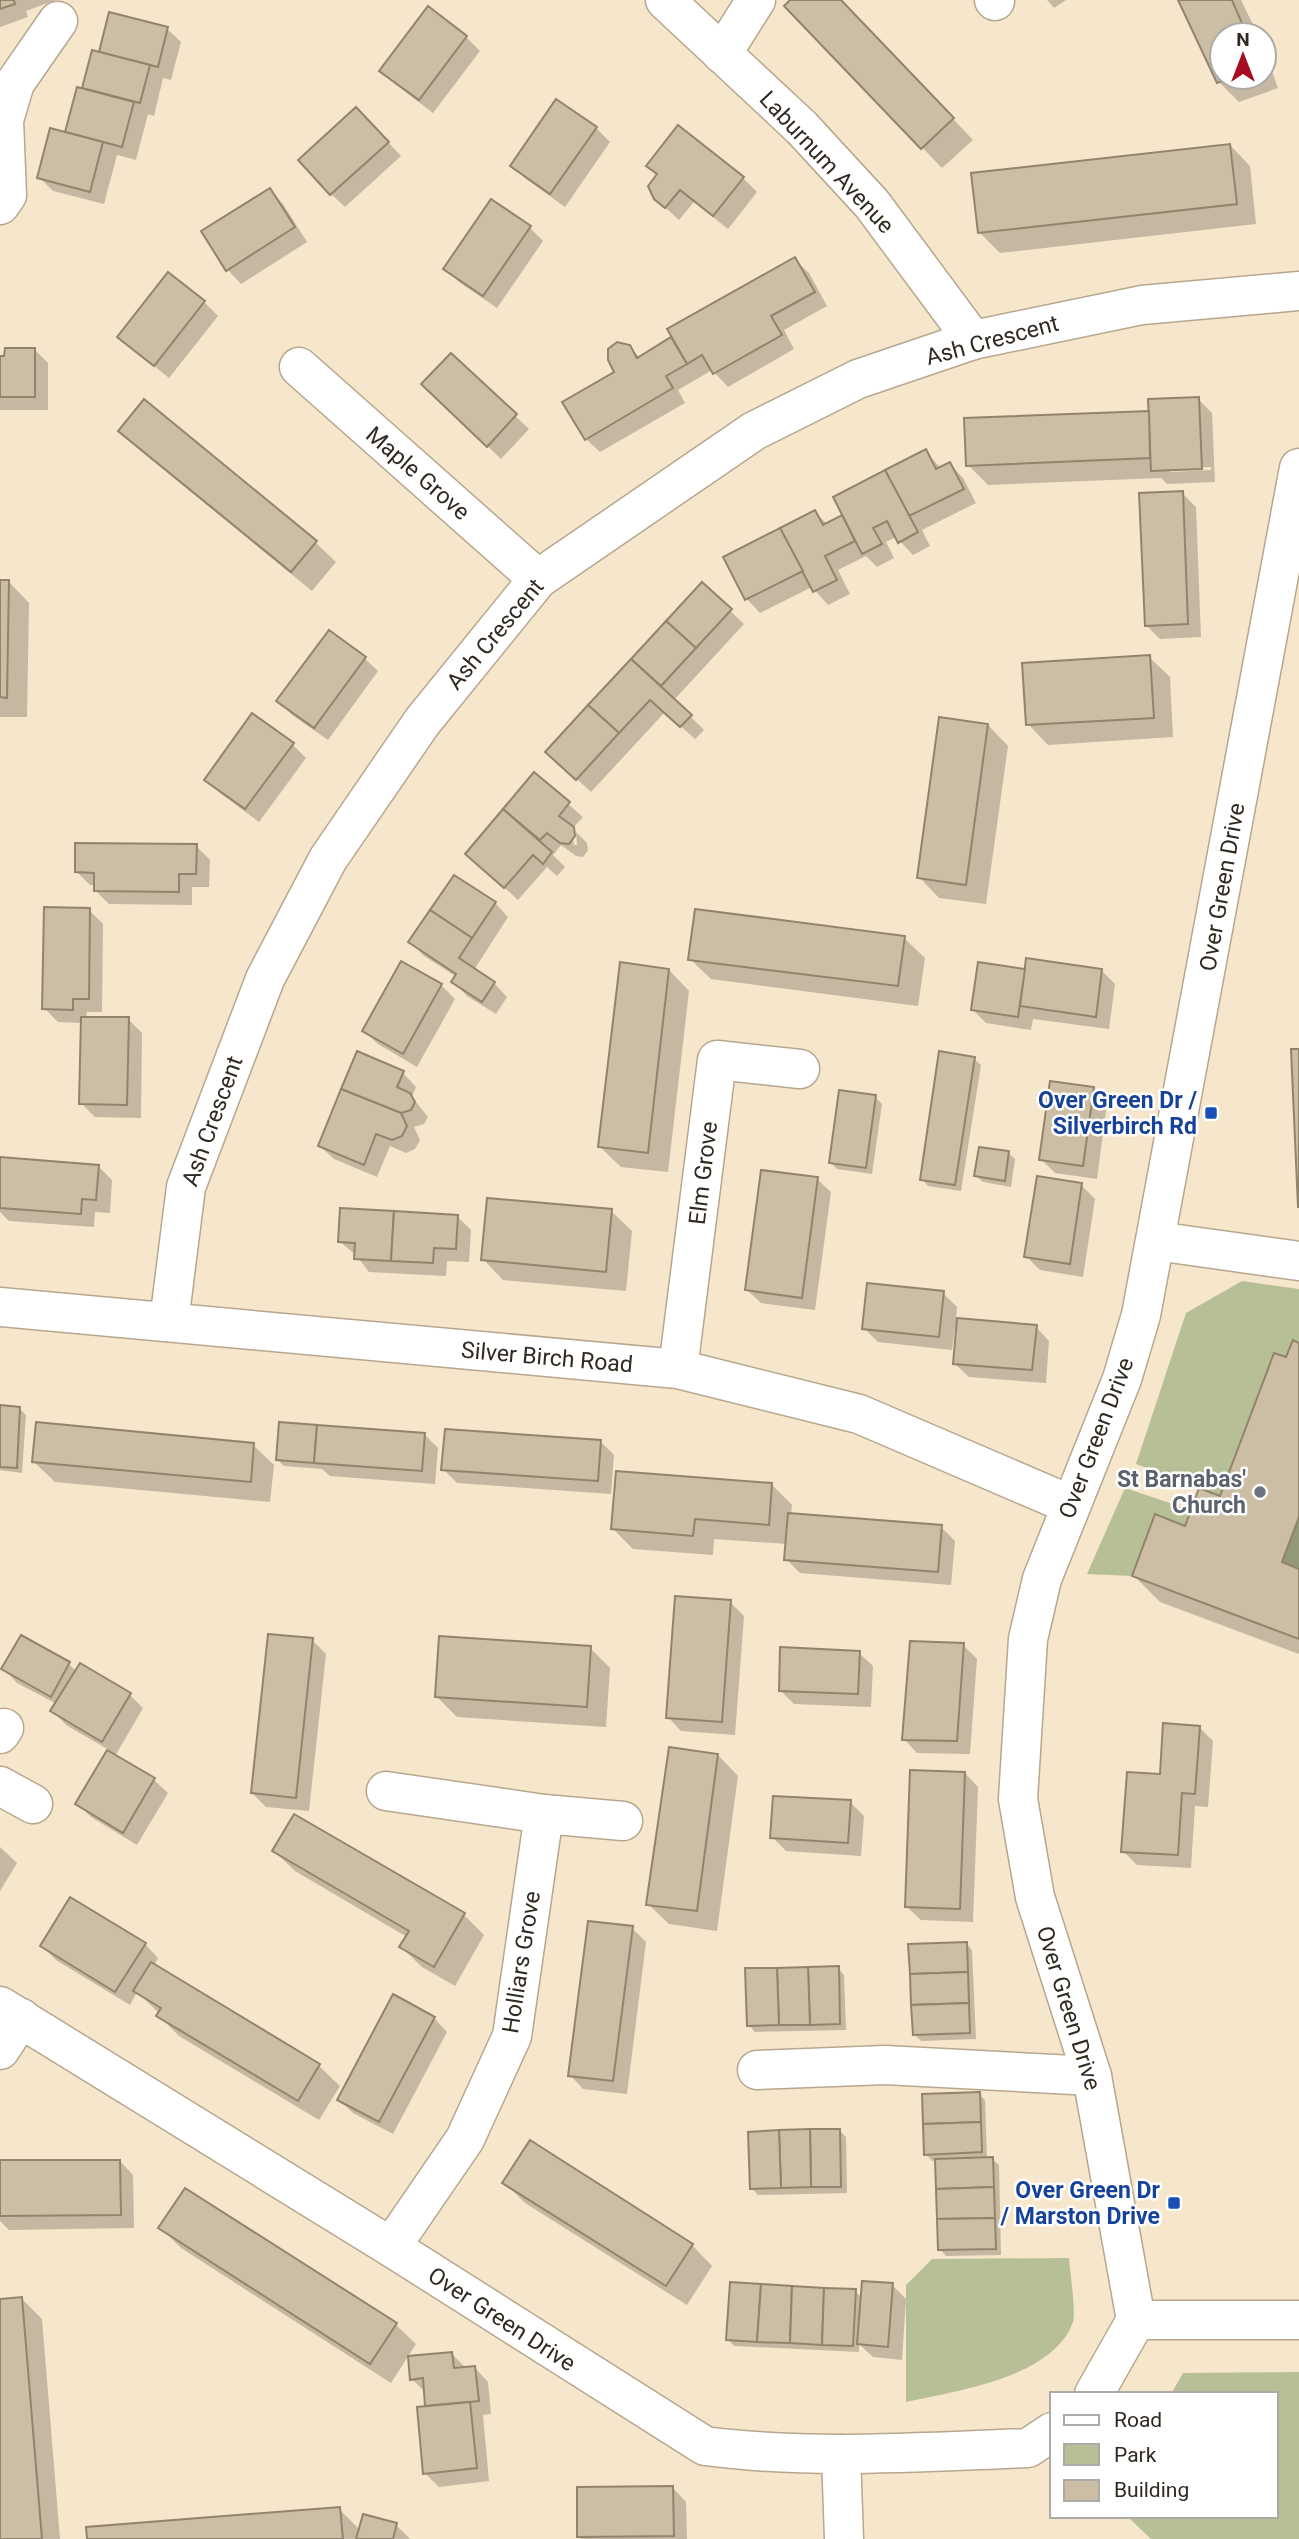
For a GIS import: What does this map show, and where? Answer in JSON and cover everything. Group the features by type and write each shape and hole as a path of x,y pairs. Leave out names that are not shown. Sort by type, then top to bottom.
{"street":[{"name":"Laburnum Avenue","path":"665,0 802,128 872,204 973,340"},
{"path":"722,54 756,0"},
{"path":"0,205 7,195 4,120 15,83 58,21"},
{"name":"Ash Crescent","path":"169,1322 186,1187 265,979 328,859 422,722 538,579 754,431 858,379 973,340 1142,305 1299,291"},
{"name":"Maple Grove","path":"299,367 538,579"},
{"name":"Over Green Drive","path":"1136,2320 1092,2076 1035,1897 1018,1799 1028,1639 1042,1579 1122,1379 1141,1315 1299,468"},
{"name":"Elm Grove","path":"678,1369 717,1060 800,1069"},
{"path":"1156,1241 1299,1261"},
{"name":"Silver Birch Road","path":"0,1307 678,1369 859,1413 1071,1505"},
{"path":"0,1786 33,1804"},
{"path":"386,1791 544,1814 623,1821"},
{"name":"Holliars Grove","path":"391,2247 465,2139 512,2036 544,1814"},
{"path":"0,2050 11,2012"},
{"name":"Over Green Drive","path":"11,2012 391,2247 705,2446 747,2452 841,2455 1028,2448 1050,2433"},
{"path":"757,2070 886,2065 1092,2076"},
{"path":"1095,2392 1136,2320 1299,2320"},
{"path":"841,2455 844,2539"}],"green space":[{"path":"1242,1281 1299,1289 1299,1343 1293,1340 1286,1357 1274,1353 1220,1496 1136,1464 1186,1313"},
{"path":"1125,1488 1191,1510 1185,1526 1154,1515 1132,1576 1087,1574"},
{"path":"1299,1517 1299,1569 1282,1562"},
{"path":"1069,2258 1073,2322 1062,2341 1045,2357 1001,2379 906,2402 906,2285 932,2259"},
{"path":"1299,2372 1299,2539 1151,2539 1129,2518 1278,2518 1278,2392 1172,2392 1183,2373"}],"building":[{"path":"0,0 14,0 15,4 0,9"},
{"path":"790,0 841,0 954,118 921,149 784,6"},
{"path":"1178,0 1232,0 1241,21 1208,21 1208,64"},
{"path":"428,6 467,36 419,100 379,71"},
{"path":"109,12 168,27 158,67 99,52"},
{"path":"92,50 150,65 140,103 82,88"},
{"path":"77,87 134,102 122,147 65,132"},
{"path":"556,99 597,127 550,194 510,166"},
{"path":"356,107 389,142 330,195 298,160"},
{"path":"678,125 744,177 713,216 680,190 665,208 654,199 648,186 657,174 646,166"},
{"path":"50,128 103,142 90,192 37,178"},
{"path":"1230,144 1237,204 978,233 971,173"},
{"path":"270,188 295,227 226,271 201,231"},
{"path":"491,199 531,226 483,296 443,269"},
{"path":"795,257 815,292 771,316 782,335 713,374 702,355 687,364 667,329"},
{"path":"168,272 205,301 154,366 117,337"},
{"path":"671,337 687,364 666,376 673,388 585,440 562,402 614,372 608,360 608,349 617,342 630,345 637,358"},
{"path":"5,348 35,348 35,397 0,397 0,356 4,356"},
{"path":"451,353 517,414 487,447 421,384"},
{"path":"1199,397 1202,469 1151,471 1148,399"},
{"path":"144,399 317,541 291,572 118,431"},
{"path":"1149,411 1150,458 966,466 964,418"},
{"path":"926,449 936,469 950,462 964,489 909,516 885,470"},
{"path":"885,470 918,532 898,543 887,521 873,528 882,544 862,554 833,497"},
{"path":"1183,491 1188,624 1145,626 1139,493"},
{"path":"815,510 823,525 842,515 855,541 825,556 837,580 813,592 780,528"},
{"path":"780,528 803,571 745,600 723,557"},
{"path":"0,580 9,580 7,698 0,697"},
{"path":"702,582 732,609 696,648 666,621"},
{"path":"666,621 696,648 661,686 631,659"},
{"path":"329,630 366,657 314,728 276,701"},
{"path":"1150,655 1154,718 1026,725 1022,663"},
{"path":"631,659 692,715 680,727 650,700 619,733 588,705"},
{"path":"588,705 619,733 576,780 545,752"},
{"path":"252,713 294,743 245,809 204,780"},
{"path":"939,717 988,724 966,885 917,878"},
{"path":"534,772 570,802 559,816 574,827 575,836 569,844 560,843 547,833 540,840 503,809"},
{"path":"503,809 552,852 543,864 533,855 504,888 465,854"},
{"path":"75,843 197,844 196,874 179,874 179,892 94,891 94,873 75,872"},
{"path":"454,875 496,902 472,938 430,910"},
{"path":"44,907 90,908 89,999 73,999 73,1010 42,1009"},
{"path":"695,909 905,936 898,986 688,960"},
{"path":"430,910 472,938 459,958 495,982 482,1002 451,982 456,974 408,942"},
{"path":"1026,958 1102,969 1096,1017 1020,1006"},
{"path":"401,961 442,984 403,1054 362,1031"},
{"path":"620,962 669,969 648,1153 598,1147"},
{"path":"978,962 1025,969 1018,1017 971,1010"},
{"path":"81,1017 129,1017 127,1105 79,1104"},
{"path":"1291,1049 1299,1049 1299,1207 1298,1207"},
{"path":"357,1051 404,1071 397,1087 410,1093 415,1102 411,1110 401,1113 341,1089"},
{"path":"939,1051 975,1057 955,1185 920,1180"},
{"path":"1050,1081 1094,1087 1083,1166 1039,1160"},
{"path":"341,1089 401,1113 407,1126 402,1136 392,1140 376,1134 364,1165 318,1146"},
{"path":"839,1090 876,1095 866,1168 829,1163"},
{"path":"979,1147 1009,1151 1005,1181 974,1176"},
{"path":"0,1157 99,1165 96,1200 82,1199 81,1214 0,1208"},
{"path":"761,1170 818,1177 802,1298 745,1290"},
{"path":"1037,1176 1082,1183 1070,1264 1024,1257"},
{"path":"487,1198 612,1209 606,1272 481,1260"},
{"path":"340,1208 394,1211 391,1261 354,1259 355,1243 338,1242"},
{"path":"394,1211 458,1215 456,1249 434,1248 433,1263 391,1261"},
{"path":"867,1283 944,1291 939,1337 862,1329"},
{"path":"957,1318 1037,1325 1032,1370 953,1364"},
{"name":"St Barnabas' Church","path":"1293,1340 1299,1343 1299,1517 1282,1562 1299,1569 1299,1639 1132,1576 1155,1514 1185,1526 1199,1488 1220,1496 1274,1353 1286,1357"},
{"path":"0,1405 20,1407 17,1468 0,1467"},
{"path":"36,1422 254,1443 251,1482 32,1462"},
{"path":"279,1422 317,1425 314,1463 276,1460"},
{"path":"317,1425 425,1433 422,1471 314,1463"},
{"path":"445,1429 601,1440 598,1481 441,1470"},
{"path":"616,1471 772,1483 769,1525 695,1519 693,1536 611,1529"},
{"path":"788,1513 942,1525 938,1572 784,1560"},
{"path":"675,1596 731,1600 722,1722 666,1718"},
{"path":"268,1634 313,1638 296,1798 251,1793"},
{"path":"21,1635 70,1662 51,1697 1,1669"},
{"path":"439,1636 591,1646 587,1707 435,1697"},
{"path":"910,1641 964,1643 957,1741 902,1740"},
{"path":"780,1647 860,1651 858,1694 779,1691"},
{"path":"80,1663 131,1693 102,1742 50,1711"},
{"path":"1163,1723 1200,1726 1195,1794 1182,1793 1178,1855 1121,1852 1127,1772 1160,1774"},
{"path":"669,1747 718,1754 697,1911 646,1905"},
{"path":"107,1750 155,1778 123,1833 75,1804"},
{"path":"910,1770 965,1772 960,1909 905,1907"},
{"path":"773,1796 851,1800 848,1843 770,1838"},
{"path":"294,1814 465,1913 434,1967 399,1947 409,1931 272,1851"},
{"path":"70,1897 146,1943 115,1992 40,1946"},
{"path":"588,1921 633,1926 613,2081 568,2076"},
{"path":"967,1942 968,1972 910,1974 908,1944"},
{"path":"151,1962 320,2064 298,2101 156,2016 161,2008 133,1991"},
{"path":"839,1966 840,2024 810,2025 808,1967"},
{"path":"808,1967 810,2025 779,2025 777,1968"},
{"path":"745,1968 777,1968 779,2025 747,2026"},
{"path":"968,1972 969,2003 911,2005 910,1974"},
{"path":"393,1994 435,2017 379,2122 337,2100"},
{"path":"969,2003 970,2033 913,2035 911,2005"},
{"path":"980,2092 981,2122 923,2124 922,2094"},
{"path":"981,2122 982,2152 924,2155 923,2124"},
{"path":"810,2129 840,2129 841,2187 811,2187"},
{"path":"810,2129 811,2187 781,2188 779,2130"},
{"path":"779,2130 781,2188 750,2189 748,2132"},
{"path":"530,2140 693,2244 666,2286 502,2183"},
{"path":"993,2157 994,2187 936,2189 935,2159"},
{"path":"0,2160 120,2160 121,2215 0,2216"},
{"path":"994,2187 995,2218 937,2219 936,2189"},
{"path":"185,2188 397,2323 370,2364 158,2228"},
{"path":"995,2218 996,2249 938,2250 937,2219"},
{"path":"862,2281 893,2283 888,2347 857,2344"},
{"path":"730,2282 761,2284 757,2342 726,2340"},
{"path":"761,2284 792,2286 790,2343 757,2342"},
{"path":"792,2286 824,2288 822,2345 790,2343"},
{"path":"824,2288 856,2289 853,2346 822,2345"},
{"path":"22,2297 42,2539 0,2539 0,2299"},
{"path":"452,2352 454,2368 475,2366 479,2401 425,2406 423,2378 410,2380 408,2356"},
{"path":"470,2402 477,2468 423,2474 417,2407"},
{"path":"673,2486 674,2536 577,2537 577,2487"},
{"path":"340,2507 343,2539 87,2539 86,2527"},
{"path":"363,2514 397,2523 393,2539 356,2539"}],"place":[{"name":"Over Green Dr / Silverbirch Rd","path":"1211,1113"},
{"name":"St Barnabas' Church","path":"1260,1492"},
{"name":"Over Green Dr / Marston Drive","path":"1174,2203"}]}
